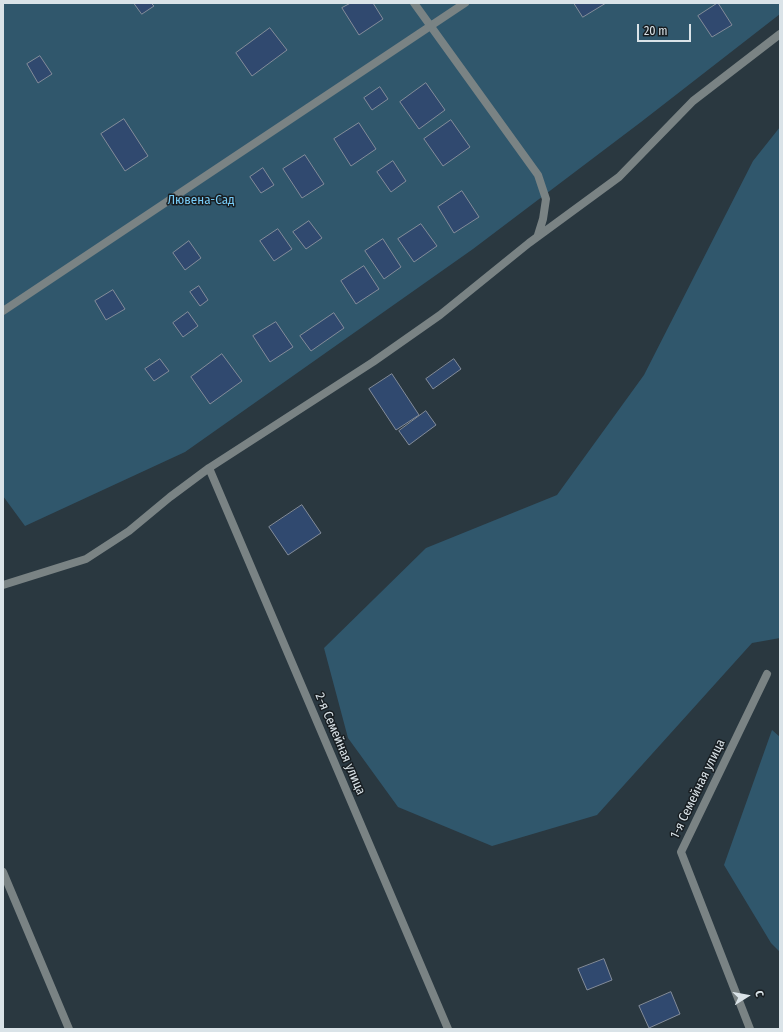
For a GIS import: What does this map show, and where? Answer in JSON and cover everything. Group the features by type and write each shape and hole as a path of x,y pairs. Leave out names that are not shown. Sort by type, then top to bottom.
{"lane":[{"path":"414,3 538,175 546,199 543,219 538,235"},
{"path":"3,311 465,3"},
{"path":"3,585 86,559 129,532 170,497 209,468 373,362 422,328 538,235 619,177 693,101 780,34"},
{"name":"2-я Семейная улица","path":"209,468 448,1029"},
{"name":"1-я Семейная улица","path":"750,1029 681,852 767,674"},
{"path":"3,872 69,1029"}],"green space":[{"name":"Лювена-Сад","path":"3,3 780,3 780,14 641,122 473,249 185,452 25,526 3,496"},
{"path":"780,127 780,638 752,643 597,815 492,846 398,807 348,738 324,648 426,548 557,495 644,375 753,161"},
{"path":"772,730 780,737 780,952 771,943 724,865"}],"building":[{"path":"134,3 151,3 154,6 142,14"},
{"path":"351,3 373,3 383,19 359,35 342,8"},
{"path":"574,3 606,3 583,17"},
{"path":"718,3 732,25 712,37 698,16"},
{"path":"270,28 287,50 252,76 236,53"},
{"path":"40,56 52,74 38,83 27,64"},
{"path":"426,83 445,110 419,129 400,102"},
{"path":"380,87 388,99 372,110 364,98"},
{"path":"124,119 148,156 125,171 101,134"},
{"path":"451,120 470,147 443,166 424,139"},
{"path":"359,123 376,149 351,166 334,139"},
{"path":"305,155 324,184 302,198 283,169"},
{"path":"393,161 406,181 391,192 377,172"},
{"path":"263,168 274,185 261,193 250,177"},
{"path":"462,191 479,217 454,233 438,207"},
{"path":"309,221 322,238 306,249 293,232"},
{"path":"421,224 437,246 414,262 398,239"},
{"path":"278,229 292,249 274,261 260,241"},
{"path":"383,239 401,267 384,279 365,251"},
{"path":"189,241 201,258 185,270 173,253"},
{"path":"364,266 379,289 356,304 341,281"},
{"path":"199,286 208,300 200,306 190,292"},
{"path":"113,290 125,309 106,320 95,301"},
{"path":"188,312 198,326 183,337 173,323"},
{"path":"334,313 344,328 311,351 300,336"},
{"path":"276,322 293,347 270,362 253,336"},
{"path":"222,354 242,381 210,404 191,377"},
{"path":"160,359 169,371 154,381 145,369"},
{"path":"454,359 461,369 433,389 426,379"},
{"path":"392,374 419,415 396,430 369,389"},
{"path":"426,411 436,425 409,445 399,431"},
{"path":"302,505 321,533 288,555 269,527"},
{"path":"604,959 612,980 587,990 578,969"},
{"path":"671,992 680,1014 649,1028 639,1006"}]}
